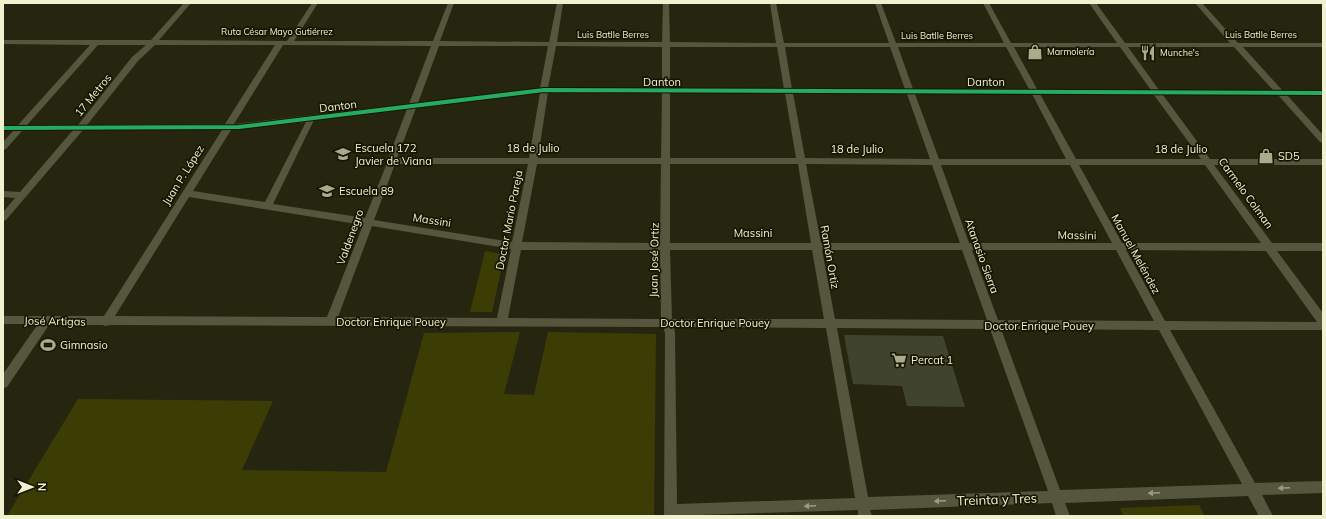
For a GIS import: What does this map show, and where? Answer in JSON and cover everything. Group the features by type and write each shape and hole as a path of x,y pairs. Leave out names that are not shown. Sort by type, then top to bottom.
{"street":[{"name":"17 Metros","path":"3,218 80,128 135,59 154,42 188,3"},
{"name":"Juan P. López","path":"106,322 228,126 285,42 315,3"},
{"name":"Valdenegro","path":"331,322 390,161 451,3"},
{"name":"Doctor Mario Pareja","path":"502,322 533,160 560,3"},
{"name":"Juan José Ortiz","path":"666,3 667,160 665,314 670,333 671,514"},
{"name":"Ramón Ortiz","path":"773,3 864,510"},
{"name":"Atanasio Sierra","path":"878,3 912,93 935,162 1063,516"},
{"name":"Manuel Meléndez","path":"986,3 1266,516"},
{"name":"Carmelo Colman","path":"1092,3 1323,321"},
{"path":"1198,3 1323,140"},
{"name":"Ruta César Mayo Gutiérrez","path":"3,42 285,42 552,45"},
{"path":"3,147 96,42"},
{"name":"Luis Batlle Berres","path":"552,45 1323,45"},
{"name":"Danton","path":"3,128 239,127 544,90 912,93 1323,93"},
{"path":"267,207 311,119"},
{"name":"18 de Julio","path":"390,161 667,160 1323,162"},
{"name":"Massini","path":"186,193 516,246 1323,247"},
{"path":"3,194 23,194"},
{"name":"José Artigas","path":"3,320 106,322"},
{"path":"3,383 46,321"},
{"name":"Doctor Enrique Pouey","path":"106,322 502,322 994,326 1323,326"},
{"name":"Treinta y Tres","path":"671,514 864,510 1056,497 1323,487"}],"shaded area":[{"path":"485,251 502,254 504,257 492,312 470,312"},
{"path":"520,332 504,394 534,395 548,332 656,334 654,516 7,516 78,399 273,401 242,470 386,472 424,333"},
{"path":"1199,505 1205,516 1123,516 1120,508"}],"building":[{"name":"Percat 1","path":"844,335 943,336 965,407 907,406 902,386 853,384"}],"cycle path":[{"path":"3,128 239,127 544,90 1323,93"}],"place":[{"name":"Marmolería","path":"1035,52"},
{"name":"Munche's","path":"1148,53"},
{"name":"Escuela 172 Javier de Viana","path":"343,154"},
{"name":"SD5","path":"1266,156"},
{"name":"Escuela 89","path":"327,191"},
{"name":"Gimnasio","path":"48,345"},
{"name":"Percat 1","path":"899,360"}]}
